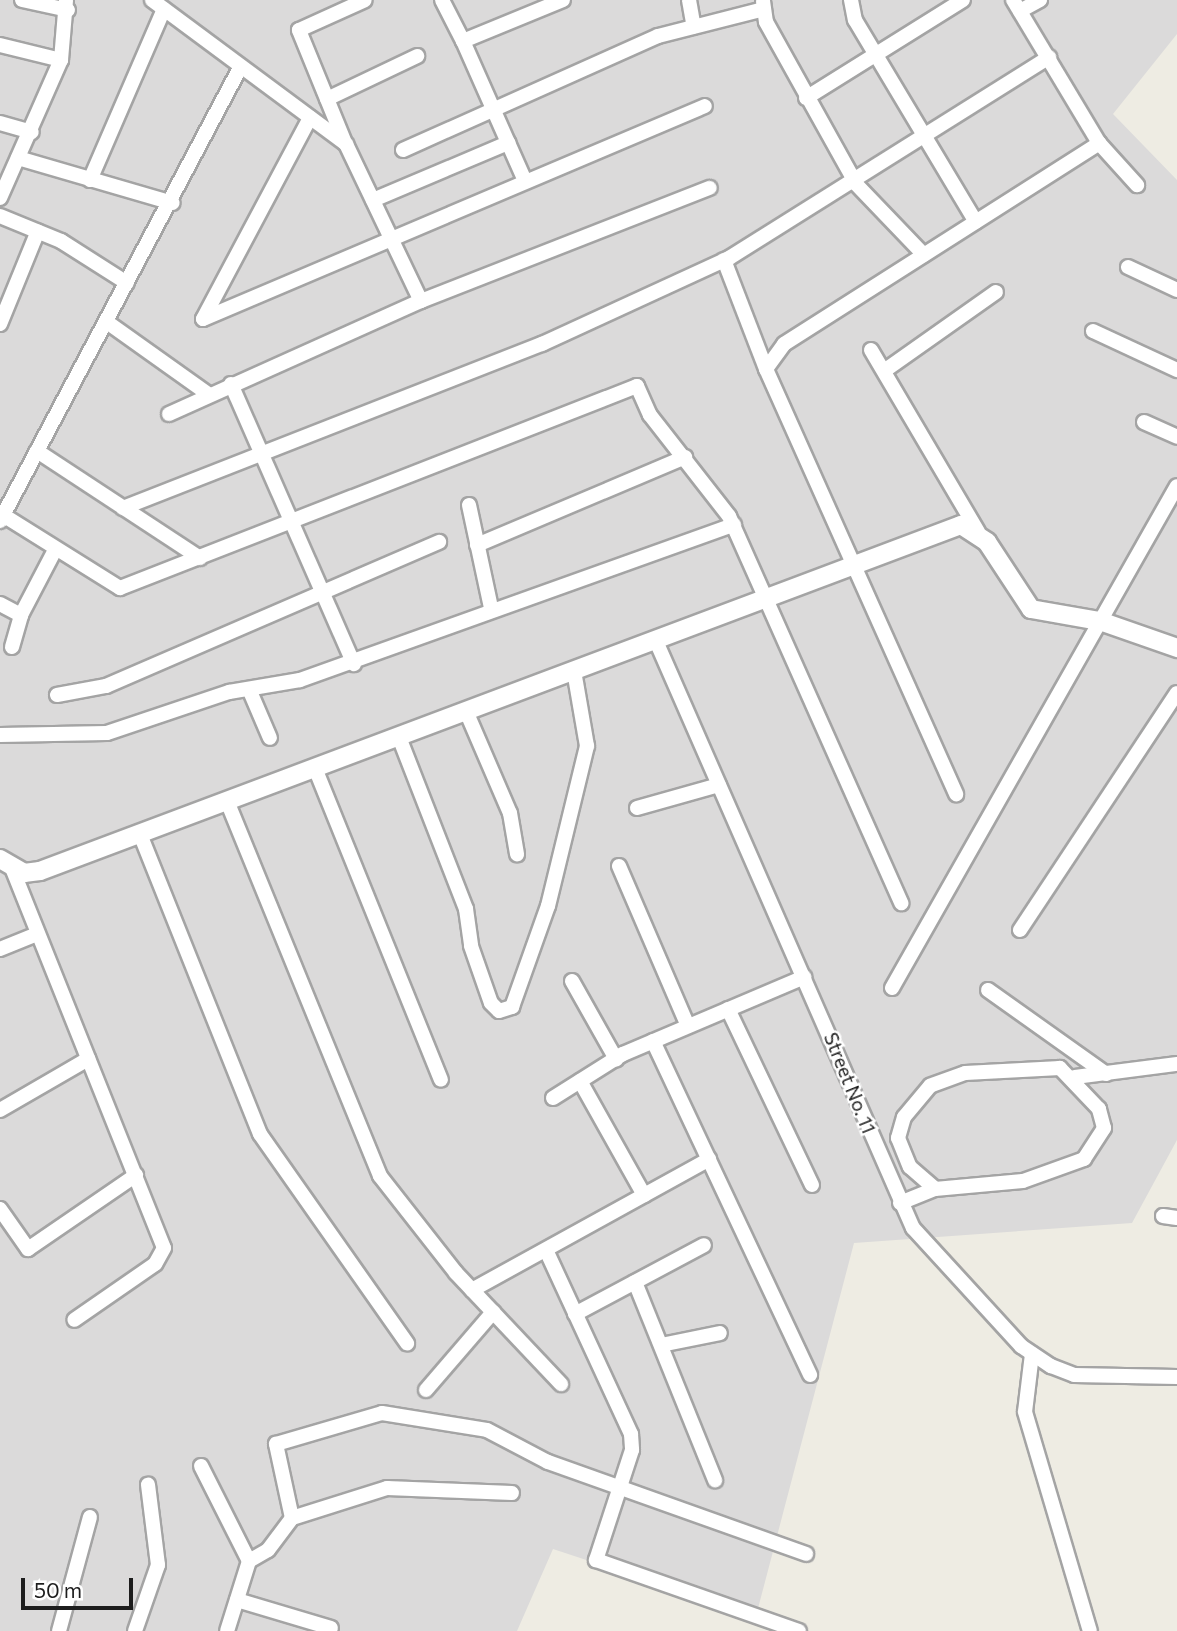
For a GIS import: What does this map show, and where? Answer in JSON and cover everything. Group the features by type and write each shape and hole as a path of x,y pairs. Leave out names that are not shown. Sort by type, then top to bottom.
{"street":[{"path":"0,198 32,132 61,60 67,5 22,0"},
{"path":"365,0 299,30 346,144 421,301"},
{"path":"442,0 525,181"},
{"path":"689,0 694,27"},
{"path":"851,0 876,55 976,222"},
{"path":"806,98 963,0"},
{"path":"1040,0 1017,5 1099,143 1137,185"},
{"path":"463,41 554,2"},
{"path":"90,180 158,4 240,68 346,144"},
{"path":"402,150 658,36 764,4 806,98 856,184 924,256"},
{"path":"0,45 61,60"},
{"path":"327,99 417,56"},
{"path":"124,508 261,450 542,344 724,260 856,184 1049,57"},
{"path":"240,68 173,202 1,518 120,588 294,523 634,385 685,457 719,497 734,525 901,903"},
{"path":"310,118 203,319 705,106"},
{"path":"0,123 32,132"},
{"path":"373,200 508,143"},
{"path":"766,369 784,344 1099,143"},
{"path":"18,158 173,202"},
{"path":"169,414 208,394 421,301 710,188"},
{"path":"0,216 38,231 127,283"},
{"path":"0,324 38,231"},
{"path":"724,260 766,369 956,793"},
{"path":"1128,267 1177,290"},
{"path":"884,371 996,292"},
{"path":"107,321 208,394"},
{"path":"1093,331 1177,370"},
{"path":"871,349 978,532 1031,609 1100,621 1177,648"},
{"path":"231,384 355,664"},
{"path":"1144,422 1177,438"},
{"path":"37,451 200,558"},
{"path":"477,545 685,457"},
{"path":"892,988 1177,486"},
{"path":"470,505 491,608"},
{"path":"0,735 107,733 249,689 355,664 491,608 734,525"},
{"path":"4,864 40,871 961,525 978,532"},
{"path":"57,695 106,686 439,542"},
{"path":"12,647 21,615 55,550"},
{"path":"0,604 21,615"},
{"name":"Street No. 11","path":"656,640 912,1228 1032,1354 1074,1375 1177,1377"},
{"path":"399,737 466,909 471,946 491,1003 499,1011 512,1007 548,906 587,746 574,671"},
{"path":"249,689 270,738"},
{"path":"1020,930 1177,693"},
{"path":"466,711 510,813 517,854"},
{"path":"315,768 441,1080"},
{"path":"637,808 719,785"},
{"path":"227,801 380,1176 472,1290 561,1384"},
{"path":"140,834 260,1134 407,1343"},
{"path":"4,864 37,934 162,1240 162,1255 74,1320"},
{"path":"619,866 688,1026"},
{"path":"0,949 37,934"},
{"path":"553,1098 616,1059 653,1041 804,977"},
{"path":"572,981 616,1059"},
{"path":"988,990 1106,1074"},
{"path":"728,1009 812,1185"},
{"path":"653,1041 810,1375"},
{"path":"0,1110 88,1059"},
{"path":"1075,1077 1177,1064"},
{"path":"900,1203 935,1189 1023,1181 1084,1159 1104,1128 1099,1109 1075,1077 1060,1068 1021,1067 965,1073 930,1086 904,1118 898,1138 910,1167 935,1189"},
{"path":"580,1082 644,1195"},
{"path":"472,1290 709,1159"},
{"path":"0,1209 28,1249 136,1175"},
{"path":"575,1314 704,1245"},
{"path":"546,1250 631,1434 621,1485 596,1560 799,1631"},
{"path":"635,1282 715,1480"},
{"path":"426,1390 493,1312"},
{"path":"661,1345 720,1333"},
{"path":"1032,1354 1025,1412 1090,1631"},
{"path":"292,1518 276,1444 367,1415 487,1430 548,1462 621,1485 806,1554"},
{"path":"201,1466 249,1561"},
{"path":"135,1631 158,1566 148,1485"},
{"path":"228,1631 249,1561 268,1550 292,1518 400,1485 512,1493"},
{"path":"59,1631 90,1517"},
{"path":"237,1600 331,1629"}],"shaded area":[{"path":"0,0 1177,0 1177,34 1113,114 1177,180 1177,1140 1132,1223 854,1243 756,1616 553,1549 517,1631 0,1631"}]}
